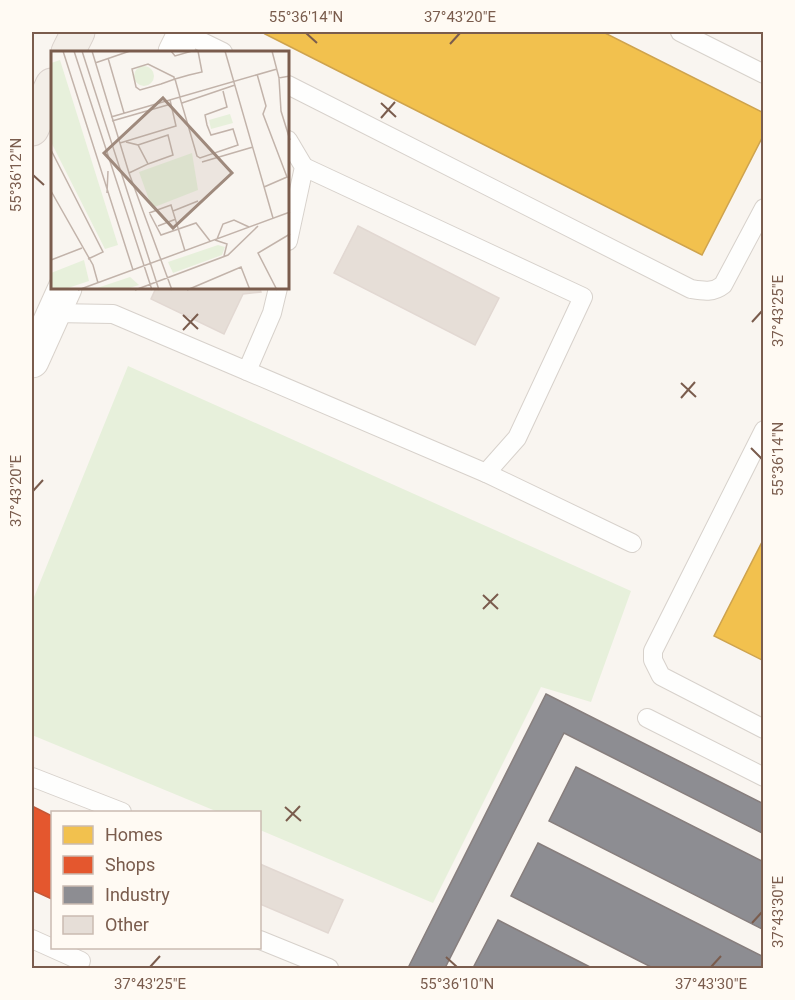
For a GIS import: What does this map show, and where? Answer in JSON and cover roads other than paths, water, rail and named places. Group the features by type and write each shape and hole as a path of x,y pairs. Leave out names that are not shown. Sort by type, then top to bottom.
{"main road":[{"path":"68,51 78,32"},
{"path":"32,129 51,87"},
{"path":"32,361 59,300"}],"lane":[{"path":"680,32 764,74"},
{"path":"193,43 220,51"},
{"path":"290,87 691,289 706,292 723,285 764,208"},
{"path":"290,143 304,167 583,297 518,438 486,473"},
{"path":"290,232 304,167"},
{"path":"247,371 272,313 278,290"},
{"path":"59,300 113,314 486,473 632,543"},
{"path":"764,430 652,651 653,660 661,676 764,729"},
{"path":"647,718 764,777"},
{"path":"32,777 117,811"},
{"path":"32,939 51,947"},
{"path":"261,940 329,969"},
{"path":"57,949 82,959"}]}
